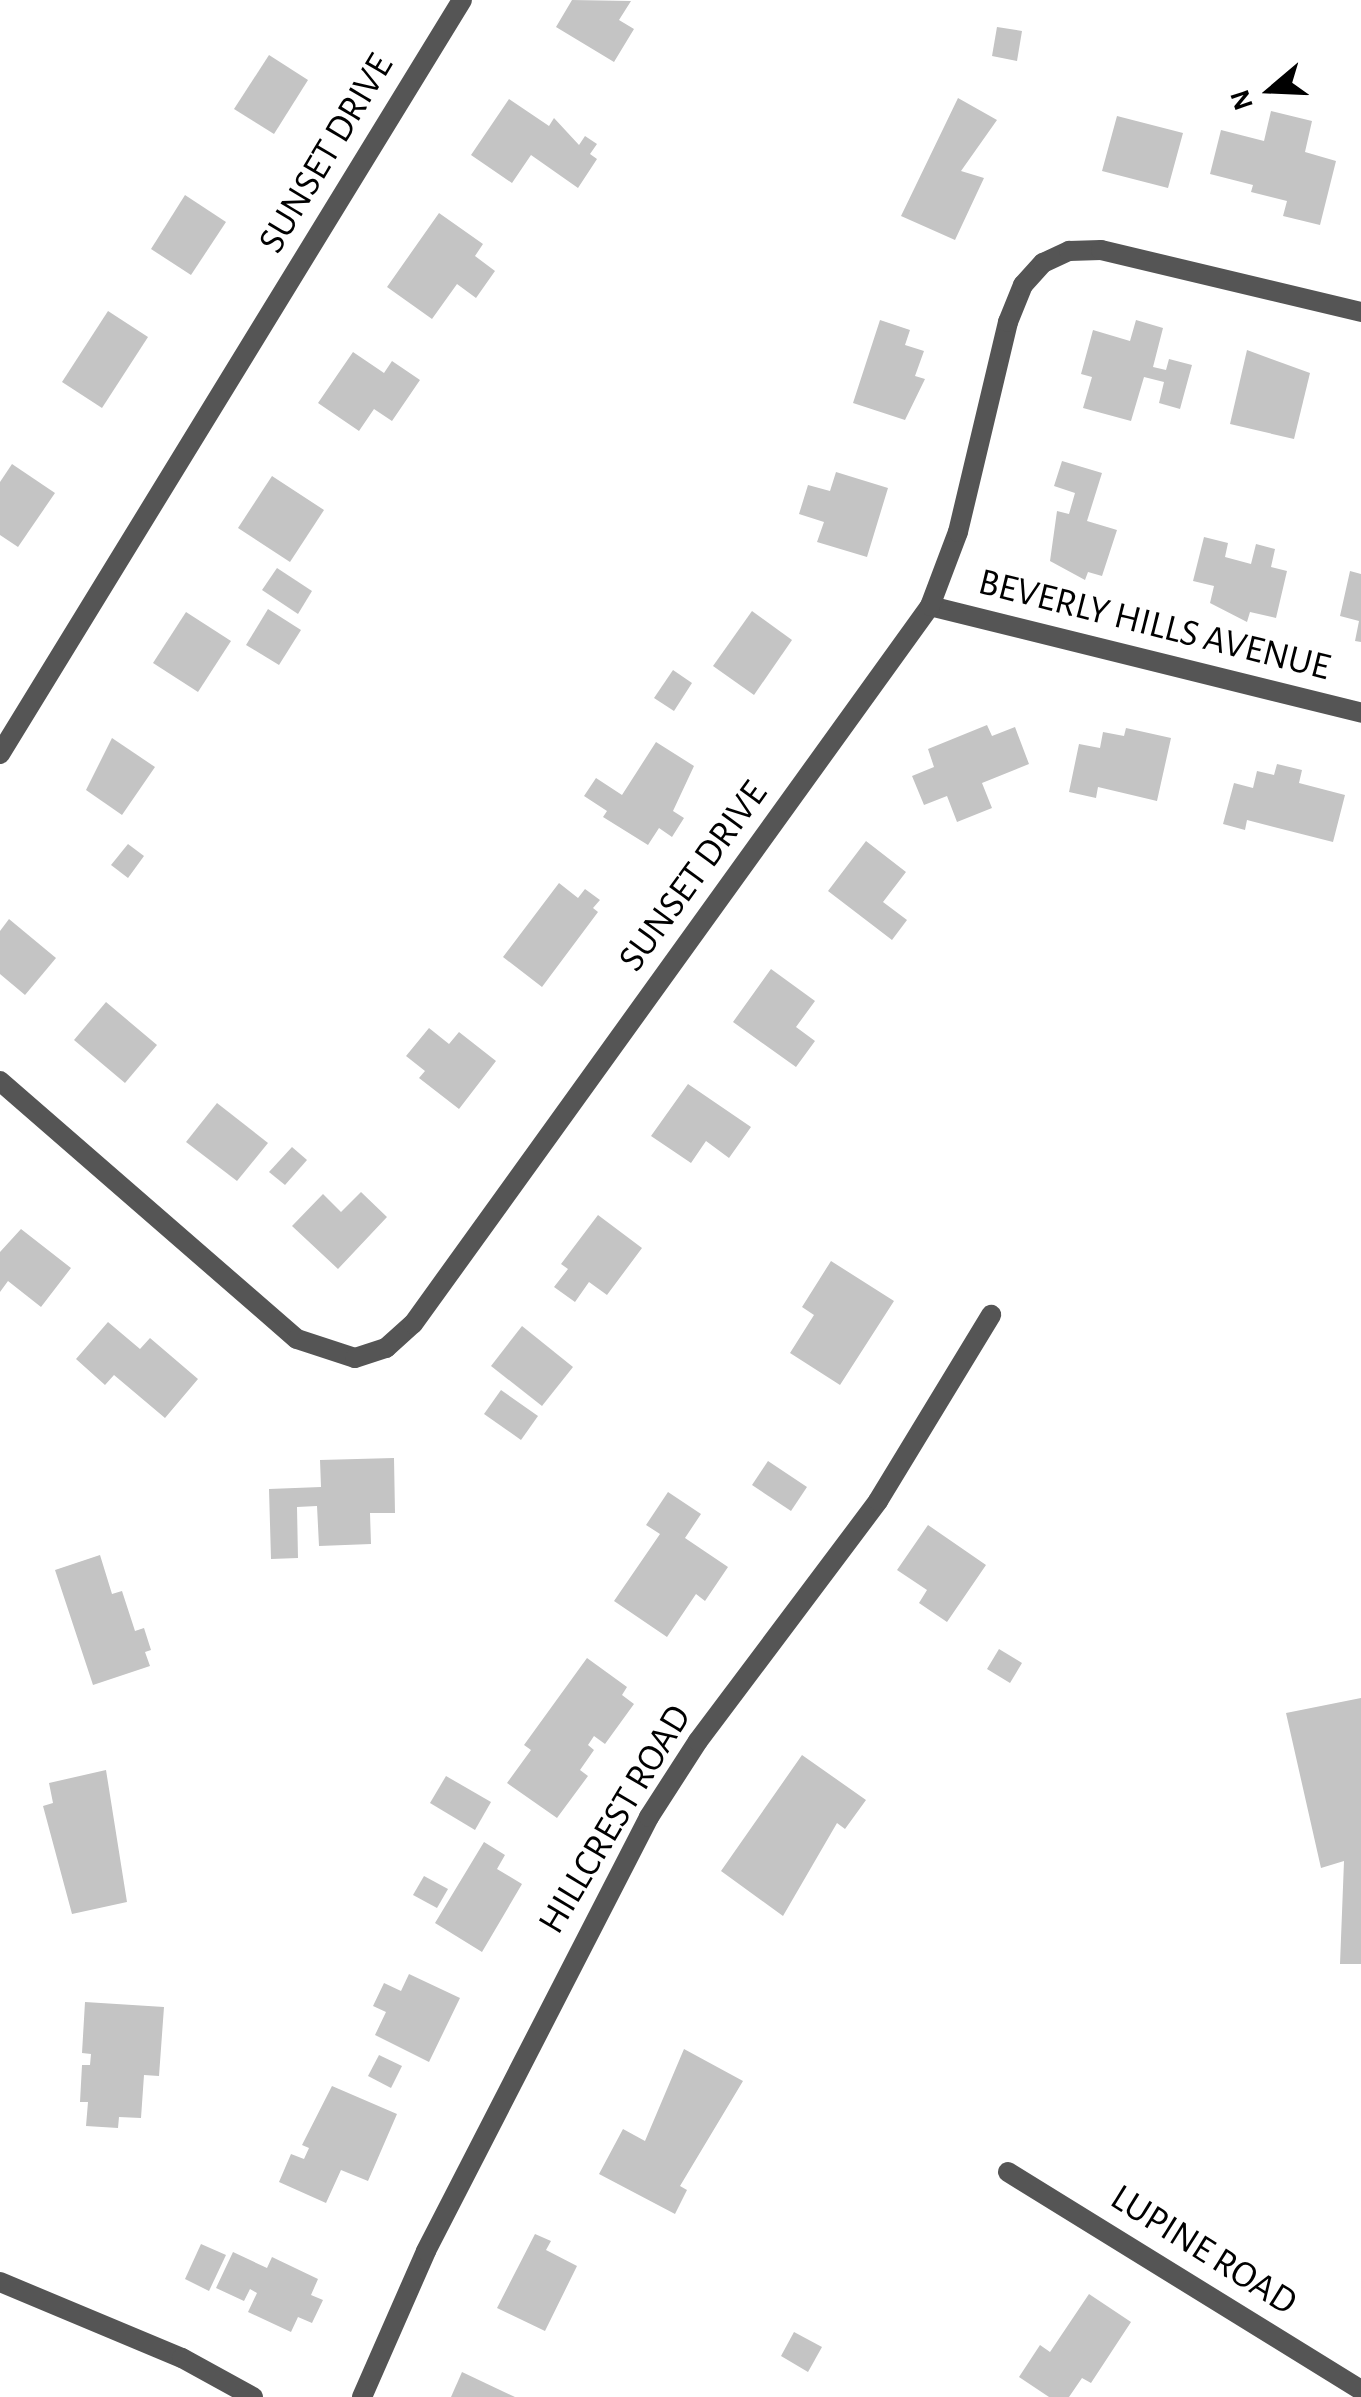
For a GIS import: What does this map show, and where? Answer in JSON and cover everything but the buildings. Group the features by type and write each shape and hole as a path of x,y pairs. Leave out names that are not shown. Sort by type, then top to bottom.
{"street":[{"name":"SUNSET DRIVE","path":"0,754 462,0"},
{"name":"SUNSET DRIVE","path":"0,1081 296,1338 355,1358 386,1348 425,1308 930,606 958,532 1008,322 1022,285 1043,263 1069,251 1101,250 1361,312"},
{"name":"BEVERLY HILLS AVENUE","path":"930,606 1361,714"},
{"name":"HILLCREST ROAD","path":"362,2397 426,2252 649,1817 698,1741 878,1501 991,1315"},
{"name":"LUPINE ROAD","path":"1008,2172 1361,2390"},
{"path":"0,2282 182,2358 252,2397"}]}
